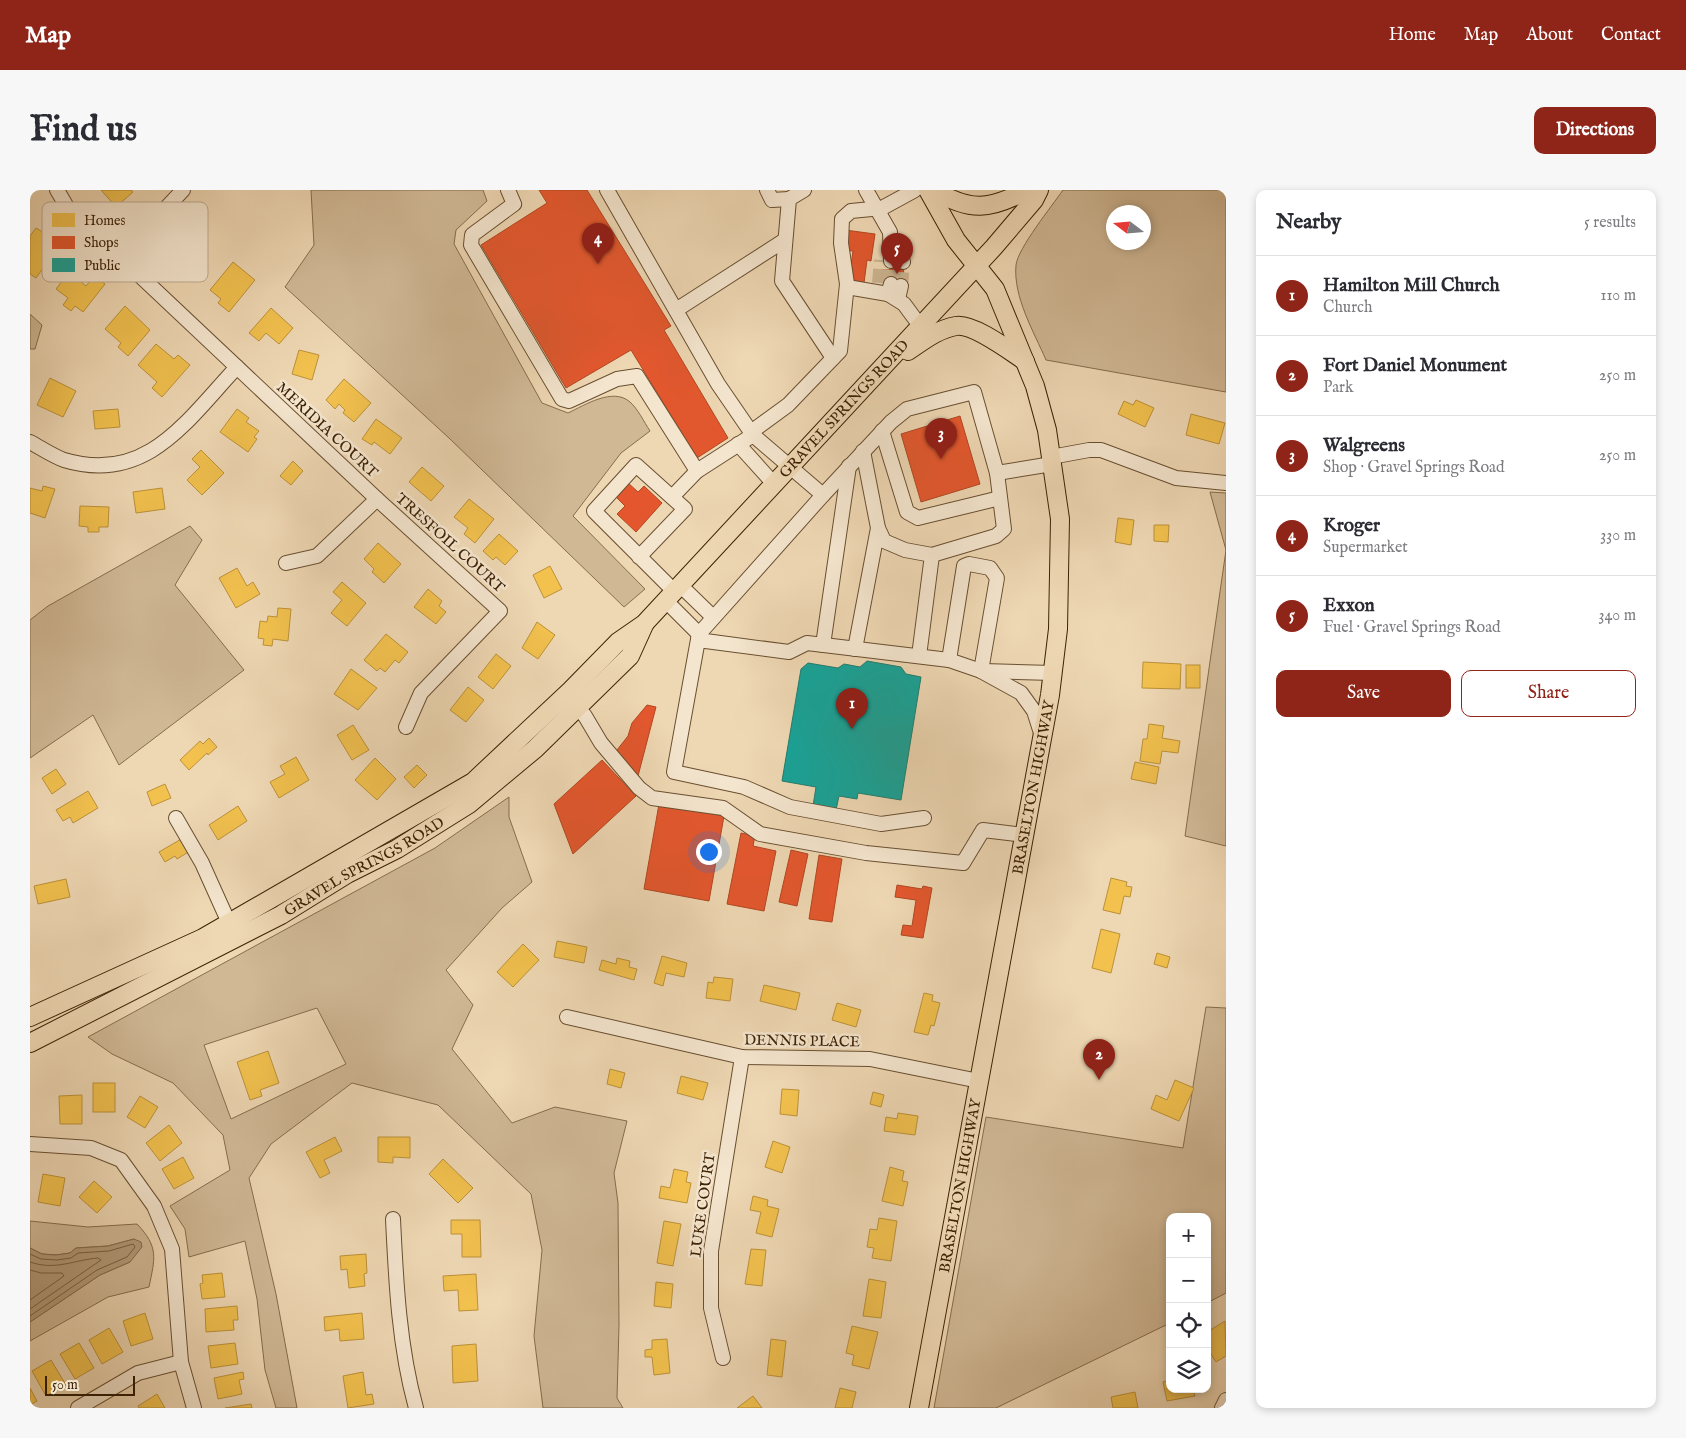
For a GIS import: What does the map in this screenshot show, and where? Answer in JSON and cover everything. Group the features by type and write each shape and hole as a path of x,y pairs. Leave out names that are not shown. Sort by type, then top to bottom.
{"main road":[{"name":"BRASELTON HIGHWAY","path":"919,1408 1053,673 1058,629 1060,519 1047,430 1035,386 1025,360 995,289 956,240 928,190"},
{"path":"934,190 954,202 978,206 1006,201 1027,190"},
{"name":"GRAVEL SPRINGS ROAD","path":"30,1017 203,938 473,782 572,690 618,642 644,624 674,593 976,266 1034,200 1040,190"},
{"path":"883,368 933,334 958,325 986,337 1025,360"},
{"name":"GRAVEL SPRINGS ROAD","path":"30,1043 281,915 347,874 396,849 468,804 535,749 630,656 644,624"}],"street":[{"name":"MERIDIA COURT","path":"57,190 65,202"},
{"path":"171,202 182,190"},
{"path":"508,190 514,204 472,235 471,244 562,399 569,401 617,379 636,376 697,471"},
{"path":"607,190 718,384 752,433 823,495"},
{"path":"767,190 772,200 789,199 804,190"},
{"path":"866,190 890,232 892,261"},
{"path":"672,497 697,471 738,444 788,405 840,351 847,287 841,243 842,219 851,211 882,208 915,190"},
{"path":"789,199 782,280 833,358"},
{"path":"676,310 785,240"},
{"name":"MERIDIA COURT","path":"148,282 377,499 317,556 286,563"},
{"path":"847,287 889,290 921,326"},
{"path":"30,442 64,460 104,467 134,461 159,447 237,367"},
{"path":"863,451 878,528 884,541 905,550 932,556 996,536 1004,529 997,473 974,392 907,409 863,451 713,617 699,637 674,772 744,787 790,808 881,824 924,818"},
{"path":"882,431 907,512 918,518 1000,498"},
{"path":"738,444 775,485"},
{"path":"997,473 1089,450 1101,450 1176,478 1226,483"},
{"path":"639,557 685,509 636,465 594,510 639,557 674,593 713,617"},
{"path":"823,645 850,466"},
{"name":"TRESFOIL COURT","path":"377,499 500,611 421,693 406,727"},
{"path":"855,649 878,528"},
{"path":"949,660 966,565 965,546"},
{"path":"918,656 932,556"},
{"path":"966,565 990,568 996,578 981,671"},
{"path":"674,593 699,637"},
{"path":"699,637 790,652 807,643 949,660 981,671 1021,693 1034,712 1042,737"},
{"path":"981,671 1053,673"},
{"path":"577,707 585,716 602,744 639,788 652,798 723,808 760,834 866,853 963,863 982,830 1024,836"},
{"path":"176,818 202,863 229,923"},
{"name":"DENNIS PLACE","path":"567,1018 742,1057 870,1059 978,1081"},
{"name":"LUKE COURT","path":"723,1358 711,1308 711,1251 742,1057"},
{"path":"30,1144 91,1148 121,1160 154,1206 172,1249 180,1362 194,1408"},
{"path":"394,1219 397,1294 409,1384 416,1408"},
{"path":"78,1408 138,1373 180,1362"},
{"path":"1222,1408 1226,1400"}],"shaded area":[{"path":"311,190 483,190 487,201 456,230 454,244 542,403 568,413 599,399 616,396 630,402 636,408 650,431 621,453 573,516 645,589 624,607 450,439 285,287 314,245"},
{"path":"1063,190 1226,190 1226,392 1046,360 1021,302 1016,277 1018,258"},
{"path":"30,314 42,325 35,349 30,349"},
{"path":"1210,492 1226,493 1226,550"},
{"path":"190,526 202,540 175,585 244,670 119,765 93,715 30,758 30,620 48,606"},
{"path":"1226,550 1226,846 1185,836"},
{"path":"509,797 509,817 532,882 502,908 446,970 473,1005 452,1049 512,1123 555,1107 627,1121 614,1173 618,1203 619,1325 617,1398 623,1408 543,1408 534,1336 542,1250 531,1194 438,1105 352,1083 271,1144 249,1178 276,1294 297,1408 276,1408 265,1370 257,1299 245,1241 189,1257 185,1229 170,1206 230,1170 223,1135 173,1083 112,1054 88,1037 435,848","holes":["317,1008 346,1064 231,1119 204,1045"]},
{"path":"1206,1007 1226,1008 1226,1293 1211,1301 1211,1213 1166,1213 1166,1325 996,1408 934,1408 986,1117 1183,1148"},
{"path":"30,1221 88,1227 137,1224 149,1239 154,1253 149,1287 108,1297 30,1341 30,1322 100,1275 130,1262 134,1239 108,1246 76,1248 70,1253 42,1254 30,1248"}],"water":[{"path":"134,1239 141,1242 142,1247 130,1262 100,1275 30,1322 30,1248 42,1254 56,1255 70,1253 76,1248 108,1246"}],"building: Homes":[{"path":"101,190 131,190 133,192 122,202 112,202"},
{"path":"36,228 42,232 42,270 36,278 30,274 30,236"},
{"path":"233,262 255,280 229,312 218,303 221,299 210,290"},
{"path":"61,282 81,282 86,286 89,282 102,282 105,284 83,312 75,306 71,311 63,305 68,298 56,289"},
{"path":"125,306 150,330 128,356 118,347 121,343 105,329"},
{"path":"271,308 293,328 279,344 266,333 259,341 249,333"},
{"path":"156,344 174,359 178,355 190,365 162,397 152,388 157,382 138,365"},
{"path":"299,350 319,355 312,380 292,374"},
{"path":"50,378 76,391 63,417 37,405"},
{"path":"344,379 371,403 354,422 343,413 345,410 339,404 335,409 326,400"},
{"path":"1136,400 1154,408 1145,427 1118,414 1124,401 1133,405"},
{"path":"118,409 120,427 95,429 93,411"},
{"path":"237,409 249,418 246,422 259,431 254,437 257,439 248,452 220,432"},
{"path":"1191,414 1225,423 1219,444 1186,435"},
{"path":"376,419 402,438 390,454 374,442 372,445 362,439"},
{"path":"201,450 224,473 202,495 187,480 200,467 192,459"},
{"path":"293,461 303,471 291,485 280,476"},
{"path":"422,467 444,486 431,501 409,482"},
{"path":"43,486 55,489 45,518 30,513 30,488 42,491"},
{"path":"162,488 165,509 136,513 133,492"},
{"path":"469,499 494,519 475,543 464,534 468,528 454,517"},
{"path":"80,506 109,507 108,527 99,527 99,532 88,532 88,527 79,526"},
{"path":"1118,518 1134,520 1131,545 1115,542"},
{"path":"1154,525 1169,525 1168,542 1154,541"},
{"path":"499,534 518,551 505,565 496,557 493,560 483,551"},
{"path":"378,543 401,564 384,583 372,572 374,569 364,559"},
{"path":"550,566 562,589 544,598 533,575"},
{"path":"237,568 247,586 253,582 260,594 236,608 219,578"},
{"path":"342,582 366,603 347,626 331,613 342,600 333,592"},
{"path":"428,589 442,601 439,606 446,612 436,624 414,607"},
{"path":"278,608 291,609 288,641 273,639 272,646 263,645 264,639 258,638 260,621 267,622 268,616 277,617"},
{"path":"537,622 555,635 538,659 522,648"},
{"path":"386,634 408,652 399,663 395,660 385,672 380,668 377,671 364,660"},
{"path":"496,654 511,666 493,689 478,677"},
{"path":"1143,662 1181,664 1180,689 1142,688"},
{"path":"1186,665 1200,665 1200,688 1186,688"},
{"path":"351,669 377,688 358,710 334,694"},
{"path":"468,687 484,700 466,722 450,710"},
{"path":"1149,724 1164,726 1162,738 1180,741 1178,753 1162,751 1160,764 1140,761 1143,739 1147,739"},
{"path":"353,725 369,750 352,760 337,735"},
{"path":"209,738 217,747 208,755 207,753 189,770 180,760 200,741 203,744"},
{"path":"296,757 309,780 279,798 270,782 285,774 280,766"},
{"path":"375,758 396,779 377,800 355,780"},
{"path":"1135,762 1159,767 1156,784 1131,779"},
{"path":"417,765 427,775 414,788 404,777"},
{"path":"56,769 66,784 52,794 42,778"},
{"path":"165,784 171,798 152,806 147,792"},
{"path":"88,791 98,808 73,823 70,817 63,821 56,810"},
{"path":"238,806 247,821 218,840 209,825"},
{"path":"183,838 190,851 177,859 175,856 165,862 159,852"},
{"path":"1111,878 1127,882 1126,886 1132,887 1130,897 1124,896 1120,914 1103,910"},
{"path":"66,879 70,897 38,904 34,886"},
{"path":"1101,929 1120,934 1111,973 1092,968"},
{"path":"557,941 587,947 584,963 554,957"},
{"path":"523,944 539,960 513,987 497,972"},
{"path":"1157,953 1170,957 1167,968 1154,964"},
{"path":"662,956 687,963 684,977 666,973 663,986 654,983"},
{"path":"617,958 630,961 629,967 637,969 634,980 599,970 602,960 616,964"},
{"path":"714,977 733,979 730,1001 706,998 708,982 713,983"},
{"path":"764,985 800,993 796,1010 760,1001"},
{"path":"924,993 933,995 932,1001 940,1003 934,1026 931,1025 928,1035 914,1032"},
{"path":"837,1003 861,1010 856,1027 832,1020"},
{"path":"268,1051 279,1083 260,1090 262,1096 250,1100 237,1062"},
{"path":"610,1069 625,1073 621,1088 607,1084"},
{"path":"681,1076 708,1083 703,1100 677,1093"},
{"path":"1175,1080 1194,1088 1179,1121 1151,1109 1156,1095 1167,1100"},
{"path":"93,1083 115,1083 115,1112 93,1112"},
{"path":"782,1089 799,1090 797,1116 780,1114"},
{"path":"873,1092 884,1095 881,1107 870,1104"},
{"path":"82,1095 82,1124 60,1124 59,1096"},
{"path":"140,1096 158,1107 145,1128 127,1117"},
{"path":"898,1113 918,1116 915,1135 884,1131 886,1117 897,1119"},
{"path":"169,1125 182,1143 160,1161 146,1143"},
{"path":"335,1137 342,1151 324,1160 330,1173 320,1178 306,1152"},
{"path":"378,1137 410,1137 410,1158 393,1157 393,1163 378,1162"},
{"path":"773,1141 790,1147 782,1173 765,1167"},
{"path":"183,1157 194,1178 174,1189 162,1169"},
{"path":"443,1159 473,1188 458,1203 429,1174"},
{"path":"890,1167 904,1171 902,1181 908,1182 903,1206 882,1201"},
{"path":"674,1169 688,1172 686,1182 691,1183 687,1203 659,1198 661,1186 670,1188"},
{"path":"43,1174 65,1178 60,1206 38,1202"},
{"path":"94,1181 112,1197 97,1213 79,1197"},
{"path":"753,1196 768,1200 767,1206 779,1209 772,1237 756,1233 761,1212 750,1210"},
{"path":"879,1218 897,1221 891,1261 872,1258 874,1248 867,1247 870,1229 877,1230"},
{"path":"451,1220 480,1220 481,1257 462,1257 462,1234 451,1234"},
{"path":"664,1221 681,1224 673,1266 657,1263"},
{"path":"751,1249 766,1250 762,1286 745,1284"},
{"path":"366,1254 367,1273 364,1274 365,1286 349,1288 347,1269 341,1270 340,1256"},
{"path":"222,1273 225,1297 202,1299 200,1284 203,1283 202,1275"},
{"path":"476,1274 478,1310 459,1311 458,1290 444,1291 443,1276"},
{"path":"869,1279 886,1282 881,1318 863,1316"},
{"path":"656,1282 673,1284 671,1308 654,1306"},
{"path":"237,1306 238,1320 233,1320 234,1330 206,1332 205,1309"},
{"path":"145,1313 153,1339 131,1346 123,1321"},
{"path":"362,1313 364,1339 340,1341 339,1329 325,1331 324,1317"},
{"path":"1225,1321 1226,1356 1216,1362 1211,1354 1211,1330"},
{"path":"852,1326 878,1332 869,1369 852,1365 854,1355 846,1353"},
{"path":"109,1328 123,1352 102,1364 89,1340"},
{"path":"667,1339 670,1373 654,1375 652,1357 645,1357 645,1350 652,1349 652,1340"},
{"path":"771,1339 786,1341 782,1377 767,1375"},
{"path":"79,1343 94,1368 75,1379 60,1354"},
{"path":"235,1343 238,1364 211,1368 208,1346"},
{"path":"476,1344 478,1381 453,1383 452,1346"},
{"path":"51,1360 66,1385 46,1396 32,1371"},
{"path":"243,1372 244,1379 239,1380 242,1394 218,1399 214,1378"},
{"path":"363,1372 366,1395 372,1394 374,1404 348,1408 343,1376"},
{"path":"1166,1381 1166,1393 1194,1393 1195,1396 1167,1401 1163,1382"},
{"path":"30,1388 37,1401 30,1405"},
{"path":"840,1388 856,1392 852,1408 835,1408"},
{"path":"1135,1392 1138,1408 1113,1408 1111,1397"},
{"path":"157,1394 165,1408 139,1408 138,1406"},
{"path":"753,1396 762,1408 737,1408"},
{"path":"251,1404 252,1408 225,1408"}],"building: Shops":[{"path":"539,190 587,190 671,326 664,330 728,438 697,458 631,350 566,388 481,245 547,203"},
{"path":"845,230 875,234 871,261 867,260 864,283 849,281 853,251 843,250"},
{"path":"890,264 904,264 903,282 881,281 881,270 890,270"},
{"path":"960,416 980,484 921,502 901,434"},
{"path":"627,482 638,492 644,486 662,503 636,532 617,514 625,506 615,496"},
{"path":"647,705 656,707 638,776 613,755 628,736 632,723"},
{"path":"602,760 636,796 573,854 554,804"},
{"path":"659,804 724,816 709,901 644,889"},
{"path":"741,833 755,836 753,846 776,851 764,911 727,904"},
{"path":"791,850 808,854 797,906 779,902"},
{"path":"819,855 842,859 832,922 809,919"},
{"path":"897,885 922,889 923,886 932,888 923,938 901,935 903,925 912,926 916,900 895,897"}],"building: Public":[{"path":"867,661 901,667 906,674 921,677 901,800 858,793 857,799 839,796 836,810 813,806 816,787 782,781 801,669 808,663 838,668 844,664 860,667"}],"tunnel":[{"path":"879,283 881,260"},
{"path":"891,261 891,284"},
{"path":"901,286 903,262"}],"place":[{"name":"Kroger","path":"598,264"},
{"name":"Exxon","path":"897,274"},
{"name":"Walgreens","path":"941,459"},
{"name":"Hamilton Mill Church","path":"852,729"},
{"name":"Fort Daniel Monument","path":"1099,1080"}]}
